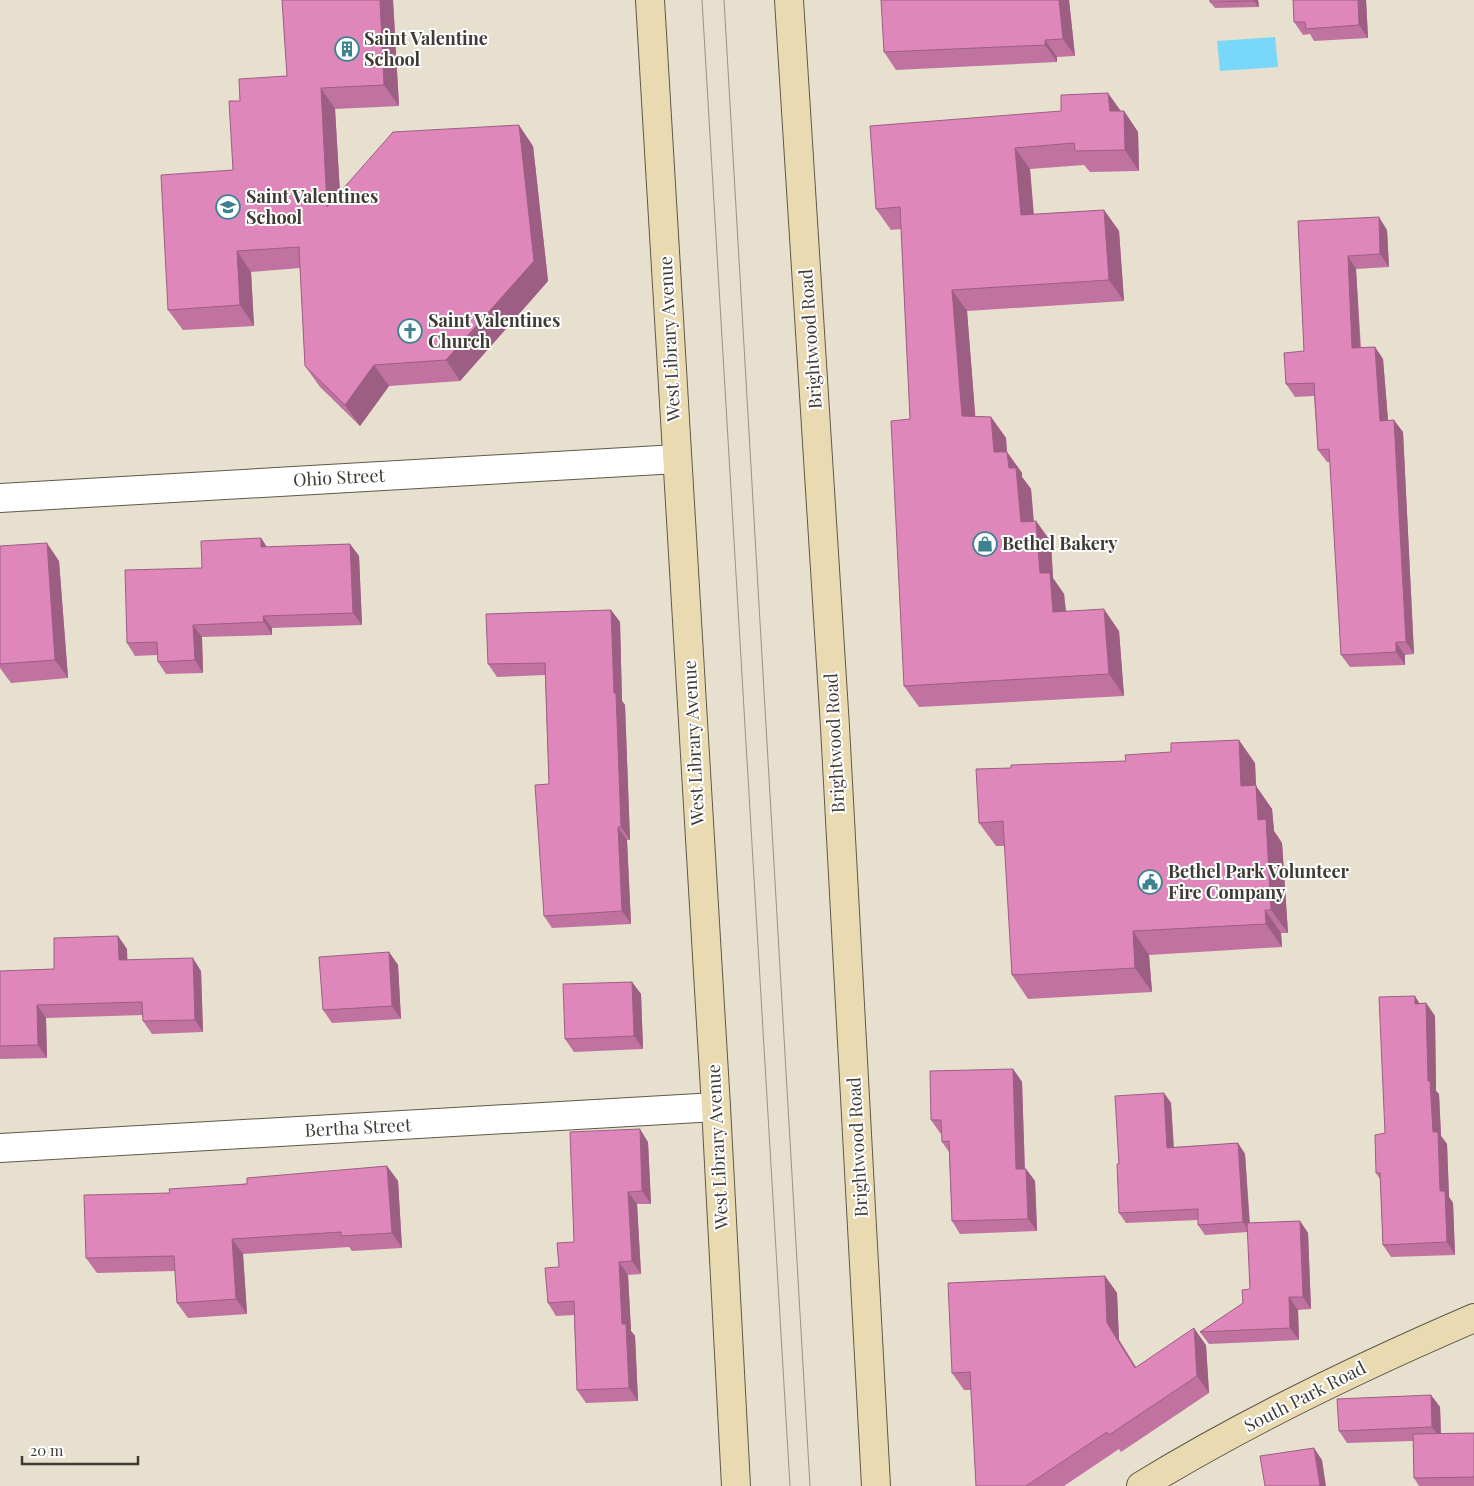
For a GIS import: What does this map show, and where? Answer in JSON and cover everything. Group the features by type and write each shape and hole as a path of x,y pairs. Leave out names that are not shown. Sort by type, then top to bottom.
{"street":[{"name":"West Library Avenue","path":"650,0 716,1107 736,1486"},
{"name":"Brightwood Road","path":"790,0 835,727 876,1486"},
{"name":"Ohio Street","path":"0,498 677,458"},
{"name":"Bertha Street","path":"0,1148 716,1107"},
{"name":"South Park Road","path":"1141,1486 1181,1461 1363,1366 1474,1318"}],"water":[{"path":"1275,37 1278,67 1220,71 1217,41"}],"building":[{"path":"282,0 380,0 384,85 321,88 327,207 393,132 519,125 534,261 446,360 374,365 345,405 305,366 299,247 237,251 240,305 168,310 161,175 233,170 229,101 240,101 239,79 287,76"},
{"path":"881,0 1059,0 1063,39 1045,40 1045,45 884,52"},
{"path":"1210,0 1254,0 1254,1 1210,2"},
{"path":"1293,0 1358,0 1359,25 1306,29 1305,22 1294,22"},
{"path":"1108,93 1110,111 1124,111 1125,150 1075,151 1074,143 1015,148 1021,215 1104,210 1109,280 952,290 962,416 991,417 994,452 1007,452 1009,468 1016,468 1021,522 1036,521 1040,573 1050,573 1053,612 1104,609 1109,674 904,686 891,421 910,419 900,207 876,209 870,126 1061,111 1061,95"},
{"path":"1379,217 1380,254 1348,256 1352,348 1375,347 1380,421 1394,420 1406,642 1396,642 1396,652 1341,655 1329,449 1318,450 1314,383 1286,384 1284,353 1304,351 1298,221"},
{"path":"261,538 261,547 350,544 353,613 263,616 264,622 193,625 195,660 158,662 157,642 127,643 125,570 202,568 201,541"},
{"path":"47,543 55,660 0,664 0,546"},
{"path":"611,610 621,827 618,827 622,911 544,916 535,785 549,784 545,663 488,664 486,614"},
{"name":"Bethel Park Volunteer Fire Company","path":"1239,740 1241,786 1256,785 1258,820 1266,819 1271,910 1265,910 1266,924 1133,931 1135,968 1012,975 1003,821 979,823 976,769 1011,768 1011,765 1126,761 1125,755 1171,752 1171,743"},
{"path":"118,936 119,960 193,958 195,1020 143,1021 142,1002 37,1005 38,1045 0,1046 0,971 54,969 54,938"},
{"path":"389,952 392,1006 323,1010 319,957"},
{"path":"632,982 634,1036 565,1039 563,984"},
{"path":"1415,996 1415,1004 1426,1003 1428,1081 1430,1081 1433,1132 1438,1132 1440,1191 1445,1191 1447,1242 1383,1245 1380,1173 1376,1173 1375,1135 1385,1133 1379,997"},
{"path":"1013,1069 1016,1169 1026,1169 1028,1219 952,1221 949,1141 942,1142 941,1120 931,1120 930,1071"},
{"path":"1164,1093 1167,1148 1238,1143 1243,1222 1198,1225 1198,1209 1119,1213 1117,1164 1119,1164 1115,1096"},
{"path":"640,1129 642,1191 628,1192 632,1261 619,1262 622,1324 626,1324 629,1388 577,1390 574,1301 548,1303 545,1268 559,1267 557,1243 574,1242 570,1132"},
{"path":"387,1166 392,1233 341,1236 341,1232 232,1239 236,1299 177,1303 174,1256 86,1258 84,1195 170,1193 169,1189 247,1184 247,1178"},
{"path":"1300,1221 1303,1297 1289,1297 1290,1328 1200,1332 1243,1303 1242,1290 1250,1289 1247,1223"},
{"path":"1105,1276 1107,1323 1135,1368 1194,1328 1197,1376 1109,1435 1107,1432 1026,1486 976,1486 970,1372 952,1373 948,1283"},
{"path":"1431,1395 1432,1427 1339,1431 1337,1399"},
{"path":"1474,1433 1474,1477 1414,1478 1413,1434"},
{"path":"1314,1448 1320,1486 1265,1486 1260,1456"}],"tram line":[{"path":"702,0 790,1486"},
{"path":"724,0 810,1486"}],"place":[{"name":"Saint Valentine School","path":"347,49"},
{"name":"Saint Valentines School","path":"228,207"},
{"name":"Saint Valentines Church","path":"410,331"},
{"name":"Bethel Bakery","path":"985,544"},
{"name":"Bethel Park Volunteer Fire Company","path":"1150,882"}]}
